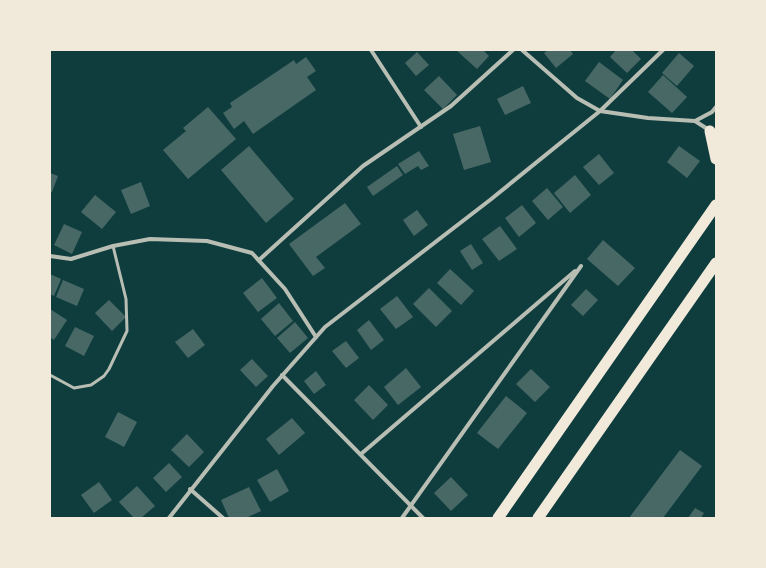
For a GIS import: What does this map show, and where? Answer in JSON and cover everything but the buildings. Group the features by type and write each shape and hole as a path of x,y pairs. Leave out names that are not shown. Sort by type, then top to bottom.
{"highway":[{"path":"713,133 716,158"},
{"path":"498,518 716,205"},
{"path":"538,518 716,263"}],"street":[{"path":"371,50 421,127"},
{"path":"259,260 363,166 451,106 513,50"},
{"path":"522,50 577,98 600,111 648,118 695,121 714,113 716,107"},
{"path":"169,518 190,489 282,375 325,327 490,200 600,111 663,50"},
{"path":"695,121 713,133"},
{"path":"50,256 71,259 113,246 150,239 207,241 252,253 285,289 316,337"},
{"path":"360,454 581,266 402,518"},
{"path":"282,375 423,518"},
{"path":"190,489 223,518"}],"lane":[{"path":"50,375 74,388 91,385 98,381 109,369 127,332 126,299 113,246"}]}
